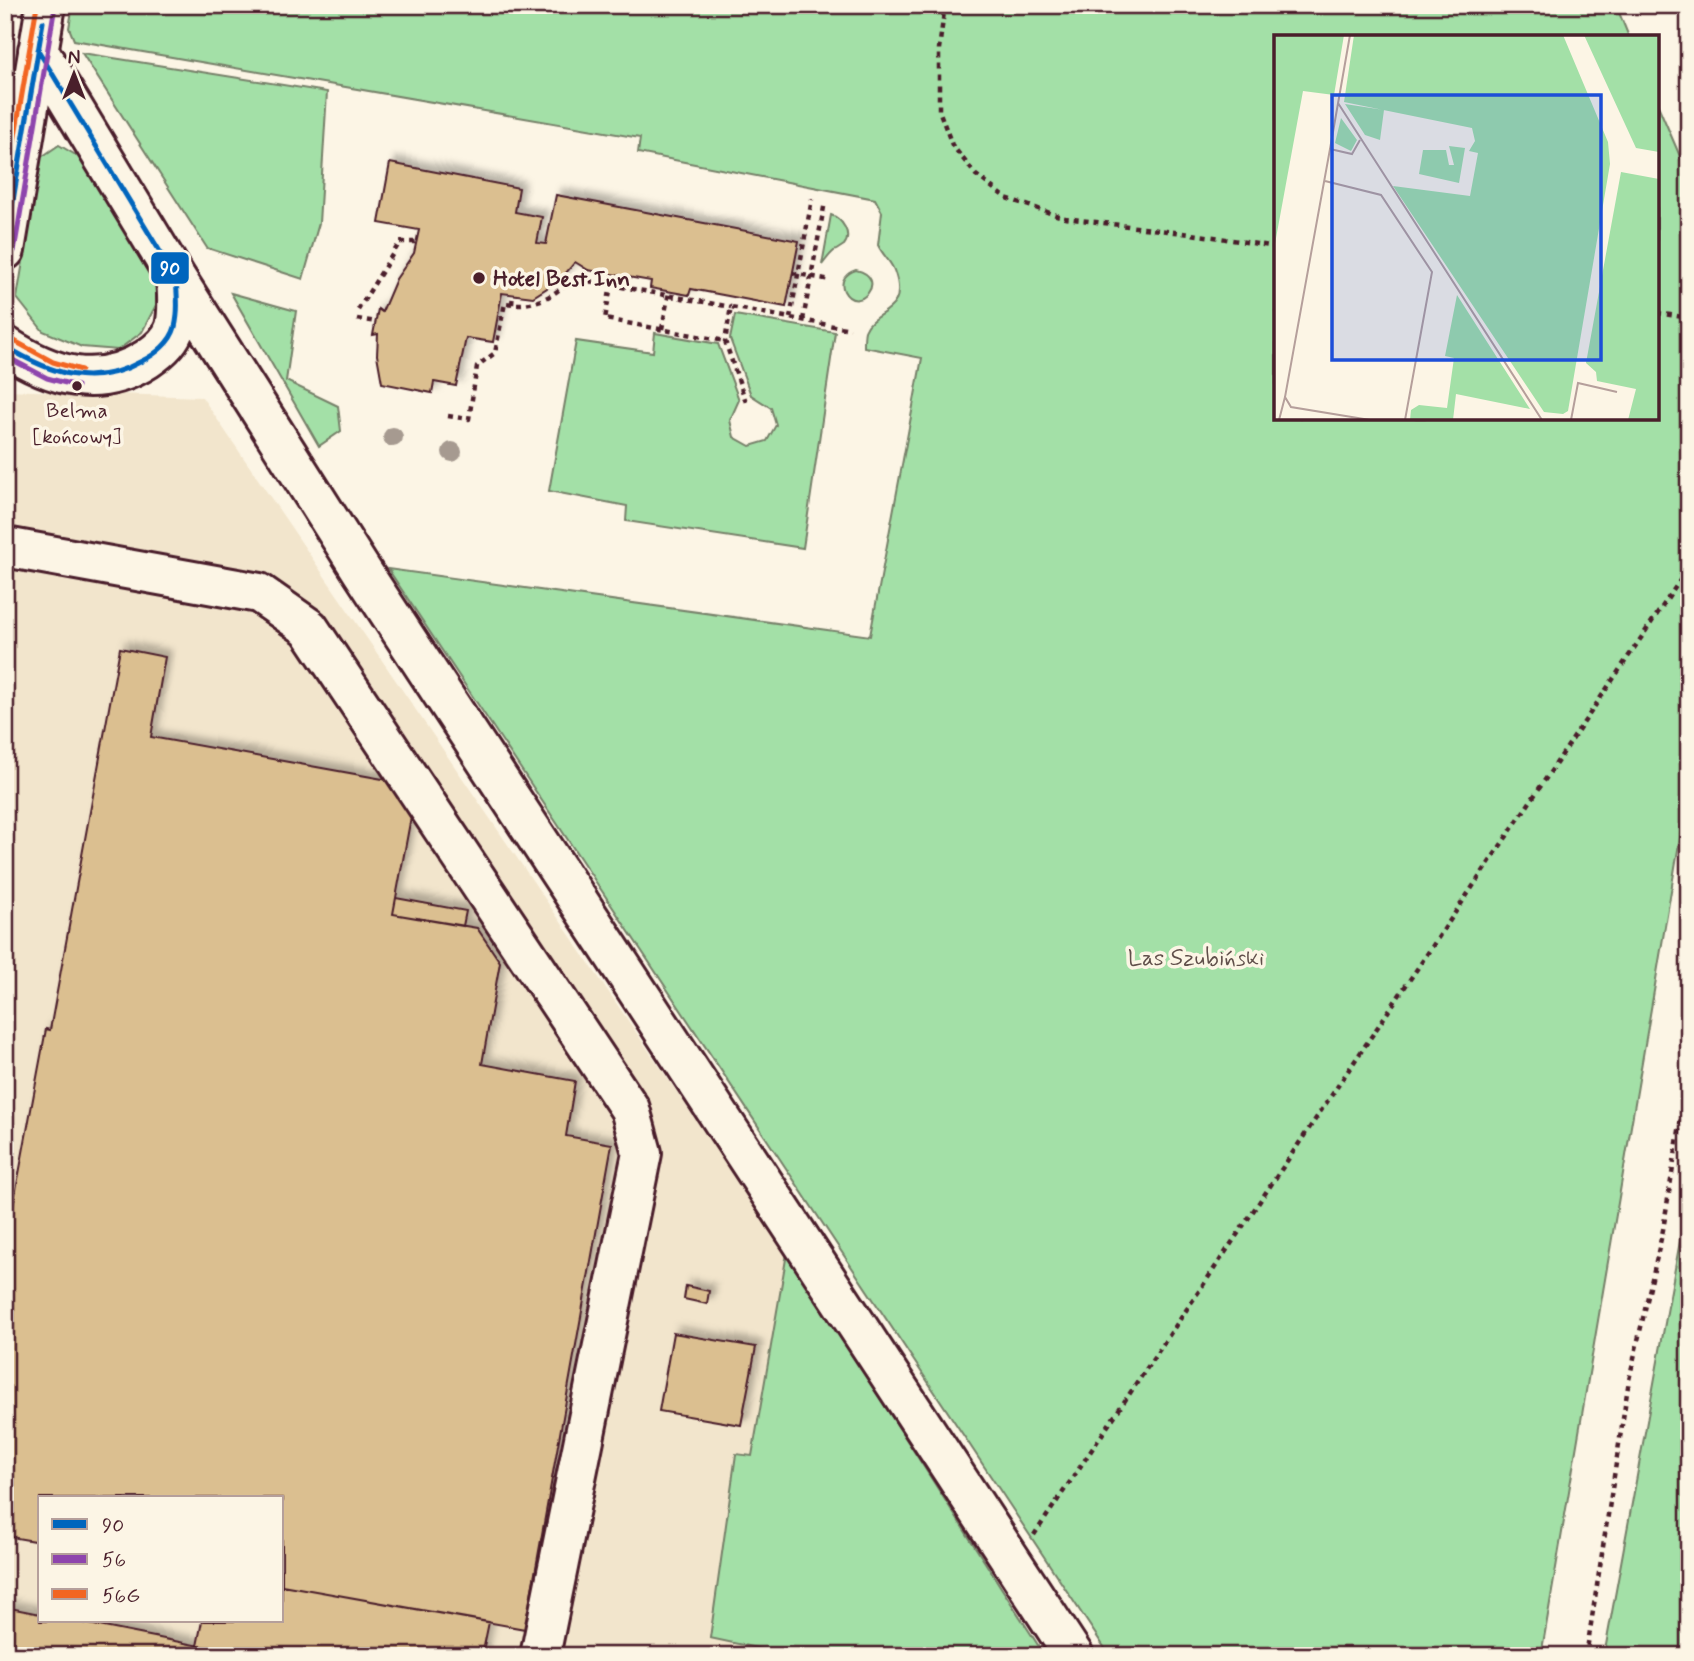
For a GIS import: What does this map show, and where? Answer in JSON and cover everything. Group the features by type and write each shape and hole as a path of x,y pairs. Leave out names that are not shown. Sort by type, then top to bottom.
{"street":[{"path":"5,250 46,5"},
{"path":"38,50 176,278 363,573 1073,1656"},
{"path":"5,346 50,370 79,378 108,375 129,369 163,347 175,329 178,305 176,278"},
{"path":"5,547 259,593 309,628 630,1109 642,1153 540,1656"}],"path":[{"path":"944,5 939,49 939,110 952,145 976,175 1006,198 1065,218 1274,247"},
{"path":"790,318 795,274 812,199"},
{"path":"803,320 825,202"},
{"path":"358,310 400,242 416,242"},
{"path":"795,274 831,280"},
{"path":"448,416 469,419 477,366 495,353 501,310 505,303 521,306 538,301 560,291 571,278 850,329"},
{"path":"611,285 605,319 725,341"},
{"path":"512,304 513,294"},
{"path":"663,330 669,294"},
{"path":"731,307 725,341 746,402"},
{"path":"1659,313 1689,318"},
{"path":"358,319 376,322"},
{"path":"1014,1565 1689,567"},
{"path":"1586,1656 1629,1380 1663,1230 1689,1068"}],"shaded area":[{"path":"5,390 202,397 787,1253 1045,1656 5,1656"}],"green space":[{"name":"Las Szubiński","path":"73,5 1616,5 1628,35 1274,35 1274,420 1659,420 1659,108 1689,177 1689,785 1541,1656 1110,1656 388,569 870,636 922,358 864,347 865,331 869,324 894,304 898,287 894,269 878,245 882,212 875,199 638,153 640,138 74,40 69,28"},
{"path":"82,53 327,92 319,223 303,279 207,248"},
{"path":"59,145 79,157 156,278 156,305 142,332 118,350 82,347 43,331 17,298 40,158"},
{"path":"831,215 839,219 847,236 844,245 834,251 822,265"},
{"path":"856,270 866,274 871,280 871,287 863,297 856,299 850,298 844,291 843,280"},
{"path":"231,293 296,311 286,381 338,406 341,431 319,446"},
{"path":"735,315 835,332 803,548 626,521 627,506 549,491 576,341 653,352 655,333 718,344 739,400 730,420 734,437 750,446 767,441 776,425 771,408 751,395 730,339"},
{"path":"1689,1192 1689,1656 1604,1656"},
{"path":"787,1253 1045,1656 771,1656 771,1651 710,1638 736,1454 752,1456"}],"building":[{"name":"Hotel Best Inn","path":"390,163 519,188 515,212 542,217 537,243 546,244 556,195 799,241 786,307 691,289 689,295 650,288 651,281 588,270 575,262 561,279 533,297 502,293 493,342 466,338 456,386 434,382 432,393 382,383 377,355 378,334 373,335 378,309 382,312 396,279 414,253 419,230 379,223"},
{"path":"120,648 165,657 151,737 388,780 411,817 393,914 477,928 500,962 482,1064 575,1081 566,1136 612,1144 525,1629 284,1585 284,1496 38,1496 38,1542 5,1536 5,1249 46,1029 50,1030"},
{"path":"396,898 466,911 463,926 393,914"},
{"path":"686,1286 709,1291 707,1304 684,1299"},
{"path":"673,1333 756,1347 741,1425 659,1411"},
{"path":"284,1585 489,1622 482,1656 250,1656 197,1646 202,1622 284,1622"},
{"path":"5,1607 38,1614 38,1622 79,1622 250,1656 5,1656"}],"transit line":[{"name":"56G","path":"5,195 37,5"},
{"name":"56","path":"14,251 55,6"},
{"name":"90","path":"5,248 43,22"},
{"name":"90","path":"5,346 55,370 89,376 106,374 124,370 158,351 173,332 177,315 176,278 38,50"},
{"name":"56G","path":"9,338 53,362 81,370"},
{"name":"56","path":"5,356 47,378 77,386"}],"place":[{"name":"Hotel Best Inn","path":"479,278"},
{"name":"Belma [końcowy]","path":"77,386"}]}
